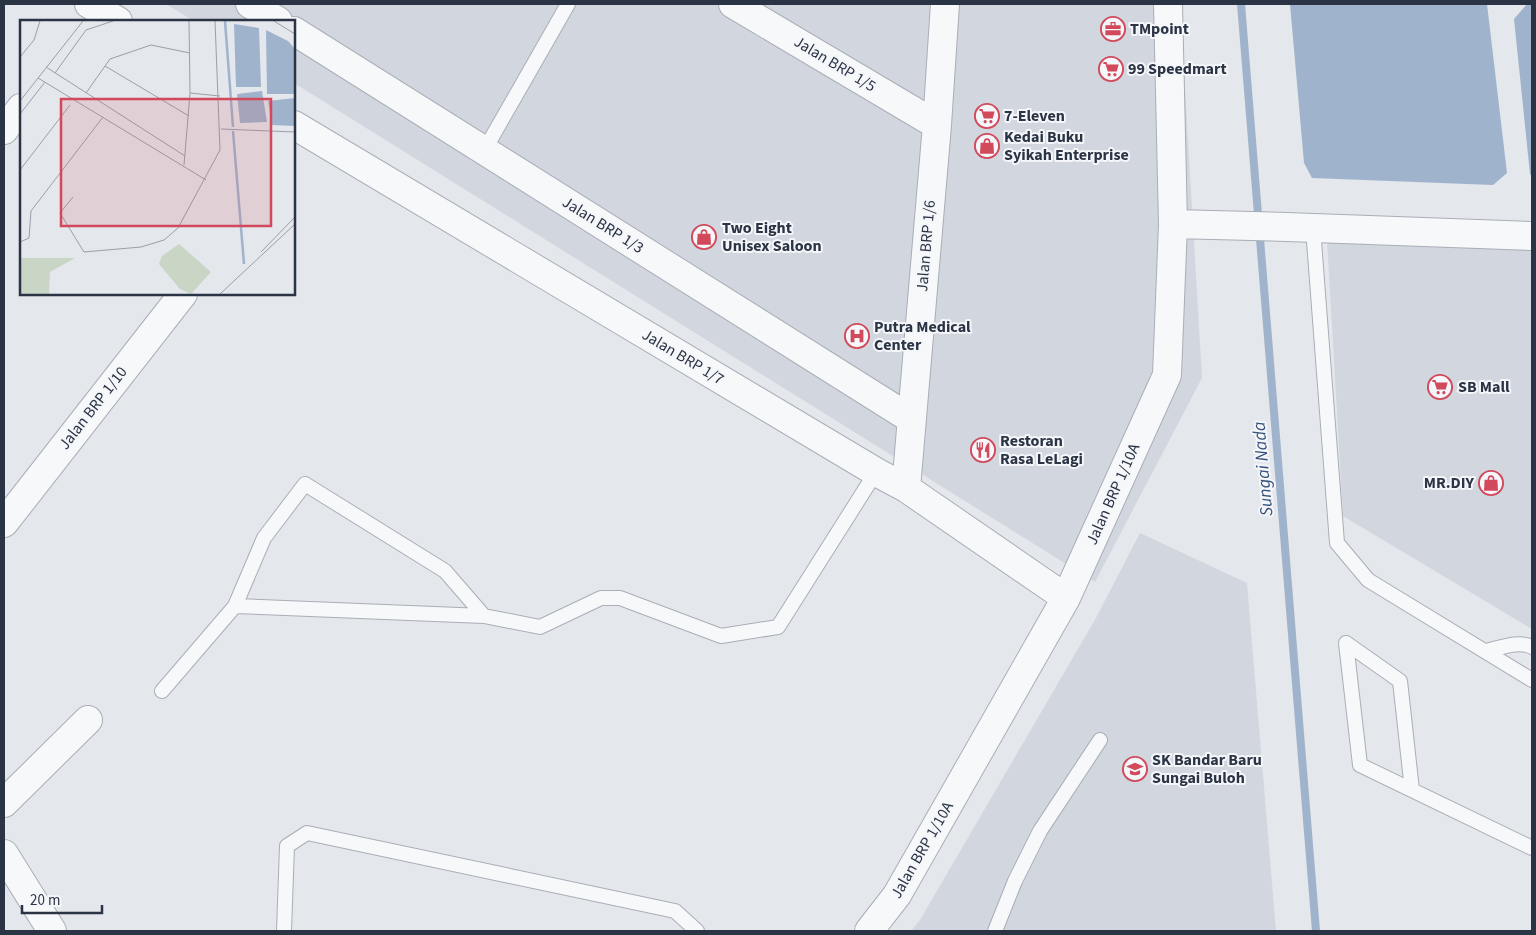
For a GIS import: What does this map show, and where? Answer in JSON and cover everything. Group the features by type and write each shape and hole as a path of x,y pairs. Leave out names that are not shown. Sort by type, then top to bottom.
{"street":[{"path":"89,4 116,20"},
{"path":"250,4 276,20"},
{"name":"Jalan BRP 1/5","path":"733,4 937,125"},
{"name":"Jalan BRP 1/6","path":"906,488 937,125 945,4"},
{"name":"Jalan BRP 1/10A","path":"869,931 897,896 1066,598 1167,375 1173,224 1168,4"},
{"name":"Jalan BRP 1/3","path":"295,32 911,419"},
{"path":"4,130 20,109"},
{"name":"Jalan BRP 1/7","path":"299,137 906,488 1066,598"},
{"path":"1173,224 1532,236"},
{"name":"Jalan BRP 1/10","path":"4,523 182,295"},
{"path":"4,803 88,720"},
{"path":"4,854 52,931"}],"lane":[{"path":"484,151 568,4"},
{"path":"1300,227 1337,543 1368,580 1532,680"},
{"path":"234,606 484,616 540,627 601,598 620,598 721,636 778,627 876,472"},
{"path":"162,691 234,606 264,538 305,484 445,571 484,616"},
{"path":"1412,790 1400,681 1346,643 1360,765 1532,848"},
{"path":"1486,651 1526,644 1532,647"},
{"path":"995,931 1015,881 1040,831 1100,740"},
{"path":"284,931 287,846 307,833 675,911 697,931"}],"shaded area":[{"path":"166,4 1180,4 1202,378 1095,582 295,84 295,20 192,20"},
{"name":"SB Mall","path":"1327,240 1532,248 1532,629 1343,516"},
{"name":"SK Bandar Baru Sungai Buloh","path":"1140,533 1247,583 1276,931 911,931 920,920 1096,618"}],"water":[{"path":"1290,4 1487,4 1507,173 1493,185 1312,178 1304,163"},
{"path":"1527,4 1532,4 1532,177 1530,174 1514,19"}],"waterway":[{"name":"Sungai Nada","path":"1241,4 1316,931"}],"place":[{"name":"TMpoint","path":"1113,29"},
{"name":"99 Speedmart","path":"1111,69"},
{"name":"7-Eleven","path":"987,116"},
{"name":"Kedai Buku Syikah Enterprise","path":"987,146"},
{"name":"Two Eight Unisex Saloon","path":"704,237"},
{"name":"Putra Medical Center","path":"857,336"},
{"name":"SB Mall","path":"1440,387"},
{"name":"Restoran Rasa LeLagi","path":"983,450"},
{"name":"MR.DIY","path":"1491,483"},
{"name":"SK Bandar Baru Sungai Buloh","path":"1135,769"}]}
